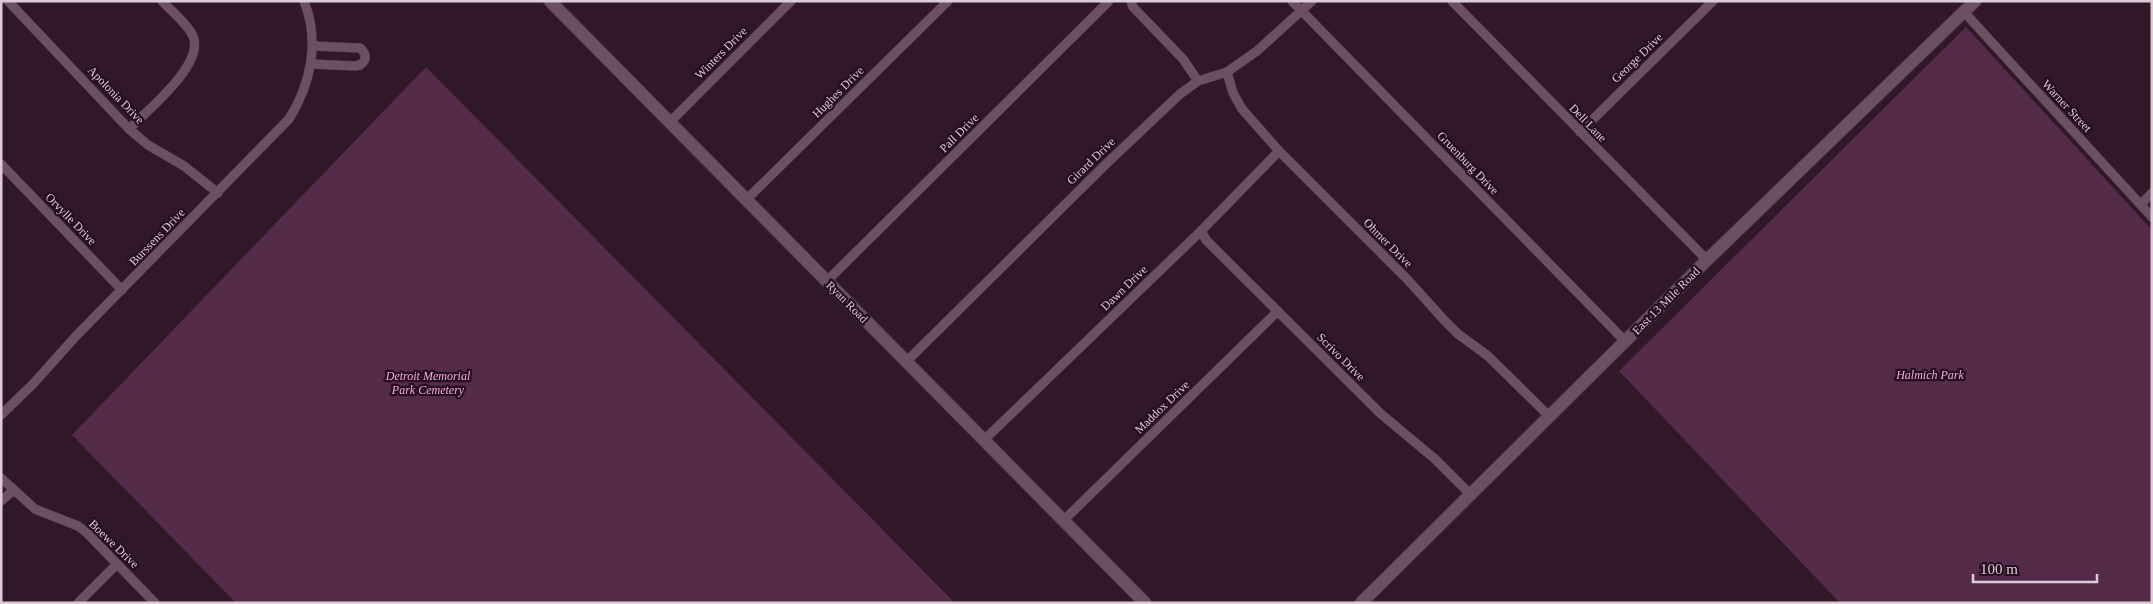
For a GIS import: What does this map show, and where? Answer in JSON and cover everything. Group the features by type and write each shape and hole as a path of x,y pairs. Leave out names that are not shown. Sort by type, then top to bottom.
{"main road":[{"name":"Ryan Road","path":"550,1 1145,603"},
{"name":"East 13 Mile Road","path":"1361,603 1707,260 1975,1"}],"street":[{"name":"Apolonia Drive","path":"8,1 129,129 148,145 184,166 218,193"},
{"path":"129,129 180,77 192,60 195,50 192,36 186,26 162,1"},
{"name":"Burssens Drive","path":"1,415 289,119 299,104 307,85 311,64 313,46 304,1"},
{"name":"Winters Drive","path":"669,123 791,1"},
{"name":"Hughes Drive","path":"746,200 948,1"},
{"name":"Pall Drive","path":"827,281 1109,1"},
{"path":"1131,1 1133,8 1183,59 1198,81"},
{"name":"Gruenburg Drive","path":"1292,1 1625,341"},
{"name":"Girard Drive","path":"906,362 1106,164 1180,94 1198,81 1226,72 1268,42 1312,1"},
{"name":"Dell Lane","path":"1452,1 1707,260"},
{"name":"George Drive","path":"1580,132 1713,1"},
{"name":"Warner Street","path":"1964,12 2152,216"},
{"path":"311,64 355,66 360,65 366,58 360,48 313,46"},
{"name":"Ohmer Drive","path":"1226,72 1233,93 1242,109 1279,151 1449,324 1488,356 1550,417"},
{"name":"Dawn Drive","path":"984,440 1201,231 1279,151"},
{"name":"Orvylle Drive","path":"1,164 122,290"},
{"path":"2141,204 2152,193"},
{"name":"Scrivo Drive","path":"1201,231 1206,240 1381,414 1435,459 1470,494"},
{"name":"Maddox Drive","path":"1064,520 1278,311"},
{"name":"Boewe Drive","path":"1,478 35,509 78,526 87,533 155,603"},
{"path":"1,501 14,490"},
{"path":"78,603 117,564"}],"green space":[{"name":"Halmich Park","path":"1966,27 2152,230 2152,603 1840,603 1619,371"},
{"name":"Detroit Memorial Park Cemetery","path":"426,67 955,603 236,603 72,435"}]}
